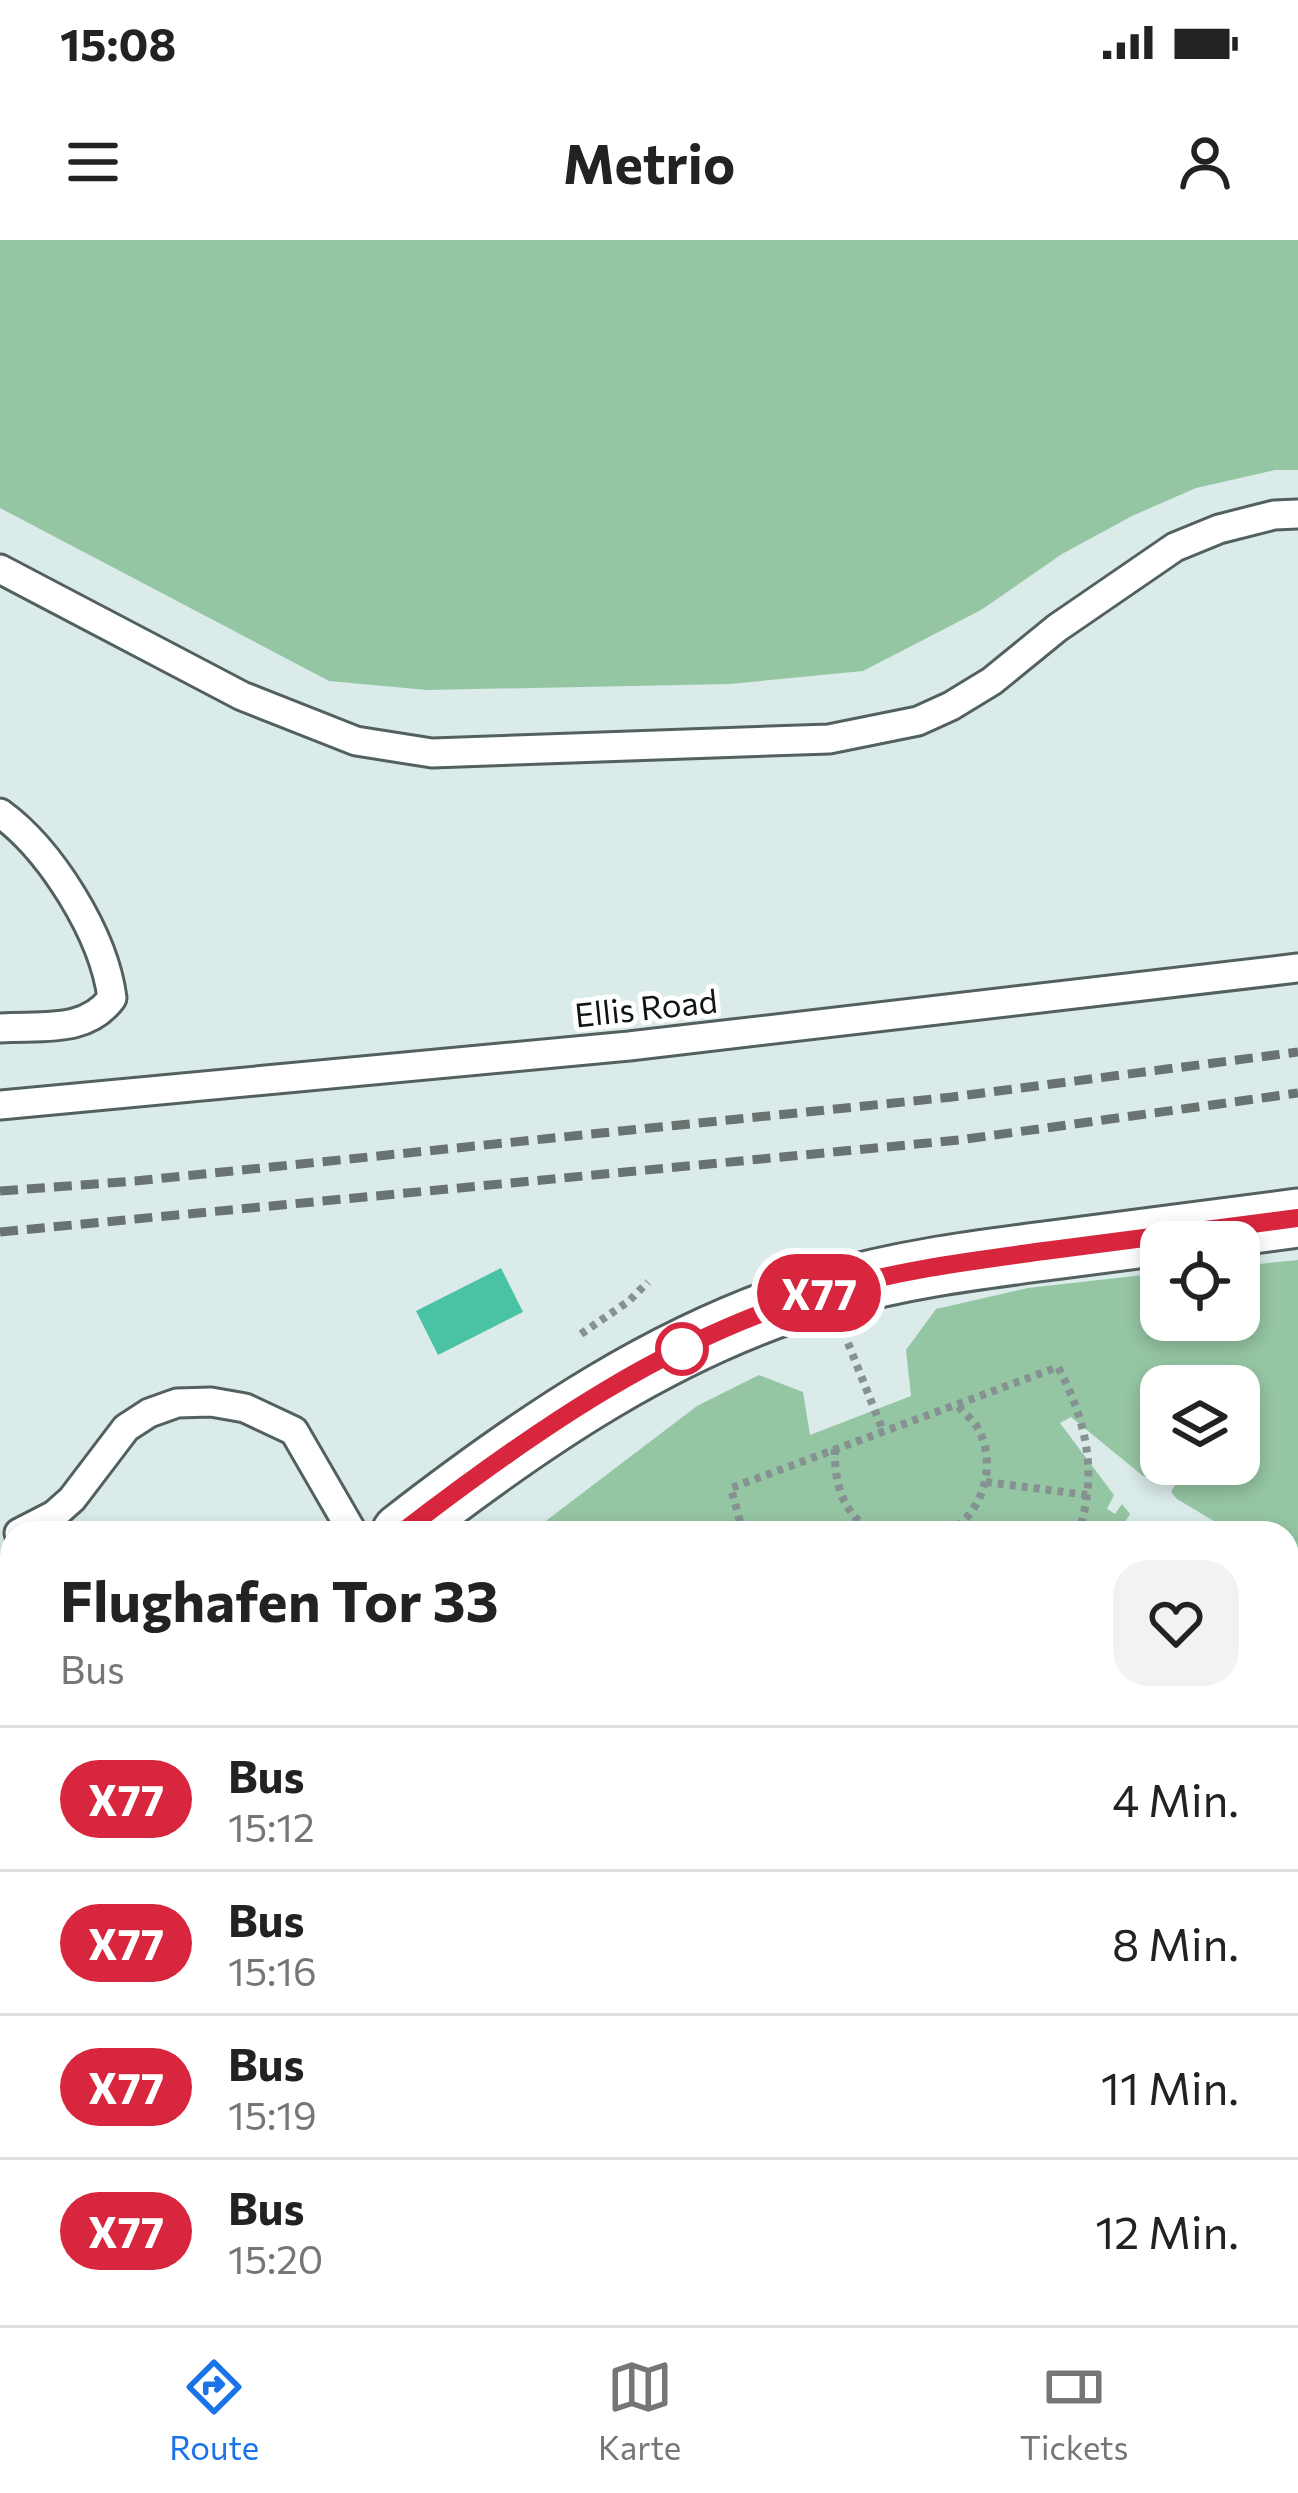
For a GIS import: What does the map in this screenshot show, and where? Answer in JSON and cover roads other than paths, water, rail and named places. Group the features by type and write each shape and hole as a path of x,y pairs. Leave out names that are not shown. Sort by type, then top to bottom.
{"street":[{"path":"416,1521 500,1456 591,1397 717,1331 828,1291 959,1263 1298,1218"}],"lane":[{"path":"0,568 242,696 356,741 432,752 829,740 918,721 951,706 1175,547 1219,529 1298,514"},
{"path":"0,813 22,829 53,865 92,938 112,998 100,1014 82,1023 0,1028"},
{"name":"Ellis Road","path":"0,1105 629,1046 1298,968"},
{"path":"42,1521 72,1499 100,1458 137,1420 177,1403 211,1402 245,1408 294,1431 346,1521"}],"railway":[{"path":"0,1191 952,1097 1298,1052"},
{"path":"0,1232 959,1140 1298,1093"}]}
